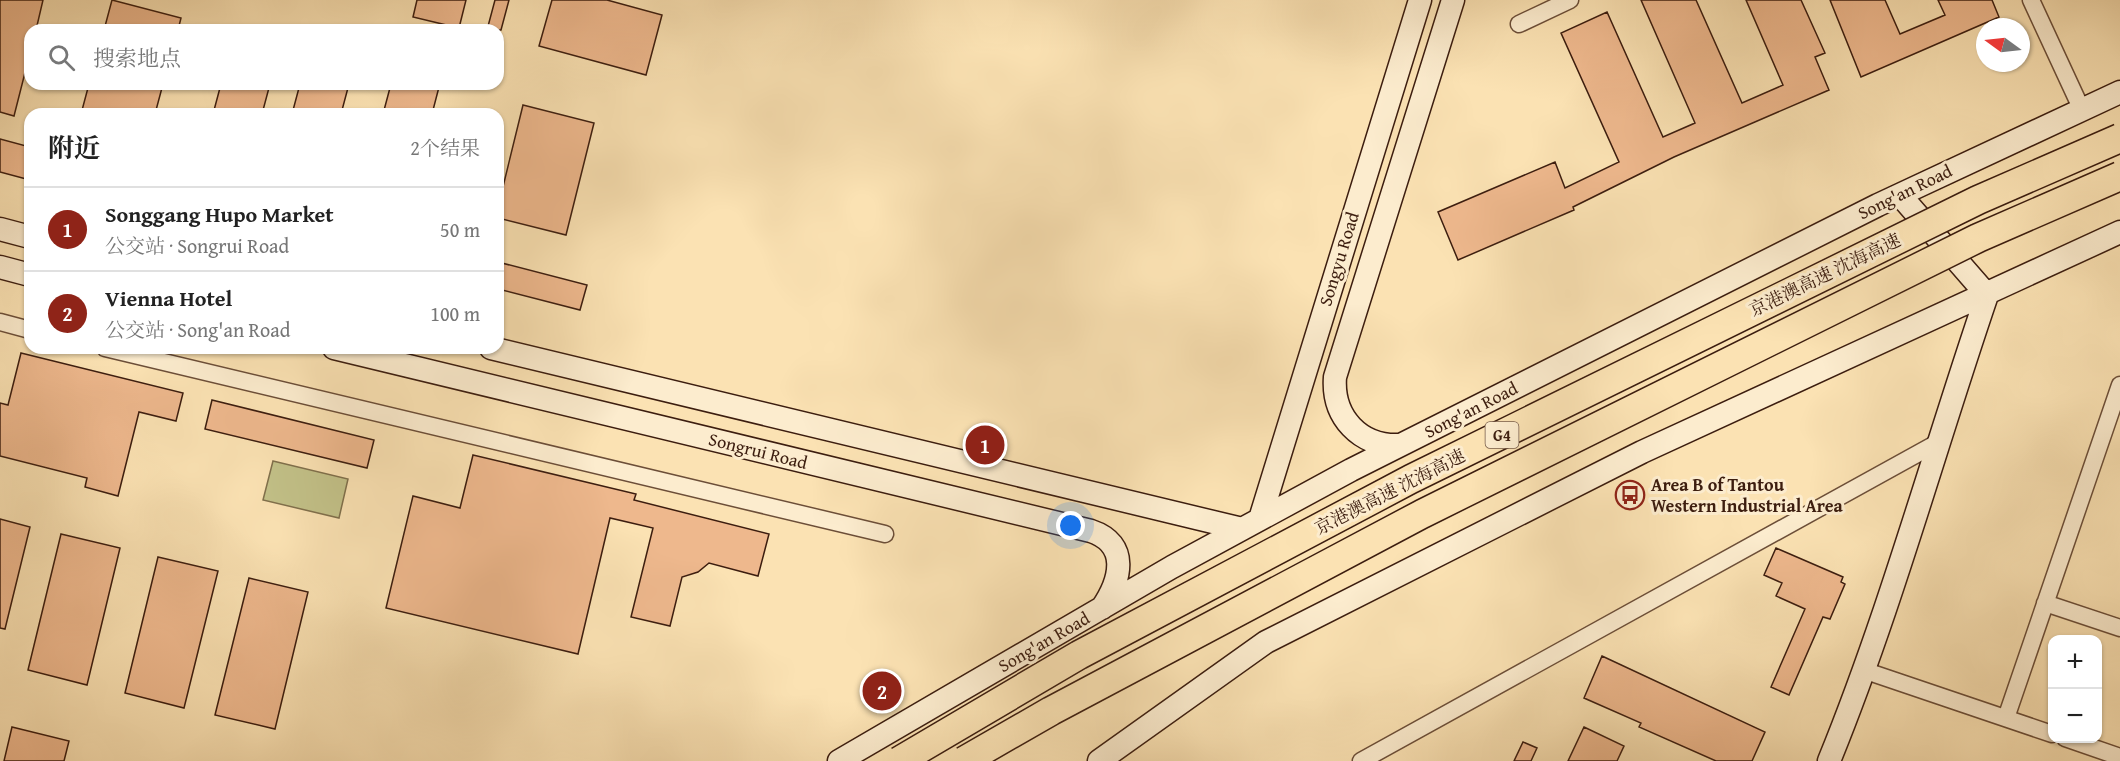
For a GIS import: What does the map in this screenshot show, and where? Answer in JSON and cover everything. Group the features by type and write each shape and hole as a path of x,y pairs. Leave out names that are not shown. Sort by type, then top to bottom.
{"highway":[{"name":"京港澳高速 沈海高速","path":"899,761 1079,655 1411,479 1978,200 2120,138"},
{"name":"京港澳高速 沈海高速","path":"964,761 1051,711 1432,509 1978,238 2120,176"}],"street":[{"name":"Songyu Road","path":"1251,524 1420,0"},
{"name":"Songyu Road","path":"1400,445 1376,442 1358,434 1345,422 1336,402 1335,377 1453,0"},
{"path":"1519,24 1570,0"},
{"path":"2031,0 2081,108"},
{"name":"Song'an Road","path":"839,761 1251,524 1400,445 1900,195 2081,108 2120,92"},
{"path":"1900,195 1987,295"},
{"path":"0,229 24,235"},
{"path":"1099,761 1266,642 1642,452 2120,232"},
{"path":"0,267 24,273"},
{"path":"1829,761 1866,670 1937,443 1987,295"},
{"path":"0,322 24,328"},
{"name":"Songrui Road","path":"504,351 1251,524"},
{"path":"130,354 885,534"},
{"name":"Songrui Road","path":"359,354 1091,531 1108,539 1117,552 1114,583 1102,608"},
{"path":"2006,718 2120,385"},
{"path":"1360,761 1937,443"},
{"path":"2045,603 2120,628"},
{"path":"1866,670 2048,733"},
{"path":"2079,743 2120,757"}],"shaded area":[{"path":"273,461 348,479 339,518 263,500"}],"building":[{"path":"0,0 43,0 37,24 24,24 24,77 14,116 0,112"},
{"path":"112,0 181,18 180,24 106,24"},
{"path":"417,0 466,0 460,24 442,24 413,17"},
{"path":"495,0 509,0 503,24 489,24"},
{"path":"552,0 607,0 662,15 646,75 539,46"},
{"path":"1641,0 1696,0 1742,103 1783,85 1746,0 1801,0 1825,53 1815,57 1829,90 1674,157 1573,207 1574,210 1458,260 1438,212 1555,162 1565,188 1619,162 1561,33 1607,12 1663,137 1695,123"},
{"path":"1830,0 1885,0 1900,34 1945,15 1938,0 1992,0 1999,17 1976,18 1976,27 1861,77"},
{"path":"87,90 161,90 157,108 83,108"},
{"path":"219,90 268,90 264,108 215,108"},
{"path":"298,90 347,90 343,108 294,108"},
{"path":"389,90 438,90 434,108 385,108"},
{"path":"523,105 594,123 566,235 504,220 504,183"},
{"path":"0,139 24,145 24,178 0,172"},
{"path":"504,264 587,285 580,310 504,291"},
{"path":"21,353 183,393 176,421 139,412 118,496 85,487 87,478 0,456 0,403 8,405"},
{"path":"212,400 374,440 367,468 205,429"},
{"path":"473,455 636,494 634,500 769,534 758,576 709,563 698,572 682,577 670,626 631,617 653,528 610,518 578,654 386,608 413,496 460,508"},
{"path":"0,519 30,527 5,629 0,628"},
{"path":"61,534 120,548 87,685 28,670"},
{"path":"1776,548 1843,577 1841,582 1845,584 1830,619 1823,617 1789,695 1771,687 1805,609 1776,596 1782,583 1764,575"},
{"path":"158,557 218,571 184,708 125,693"},
{"path":"249,578 308,592 275,729 215,715"},
{"path":"1602,656 1765,732 1752,761 1716,761 1639,727 1641,723 1584,698"},
{"path":"12,727 69,741 64,761 4,761"},
{"path":"1584,727 1624,746 1617,761 1568,761"},
{"path":"1523,742 1537,748 1531,761 1514,761"}],"place":[{"name":"Songgang Hupo Market","path":"985,445"},
{"name":"Area B of Tantou Western Industrial Area","path":"1630,495"},
{"name":"Vienna Hotel","path":"882,691"}]}
